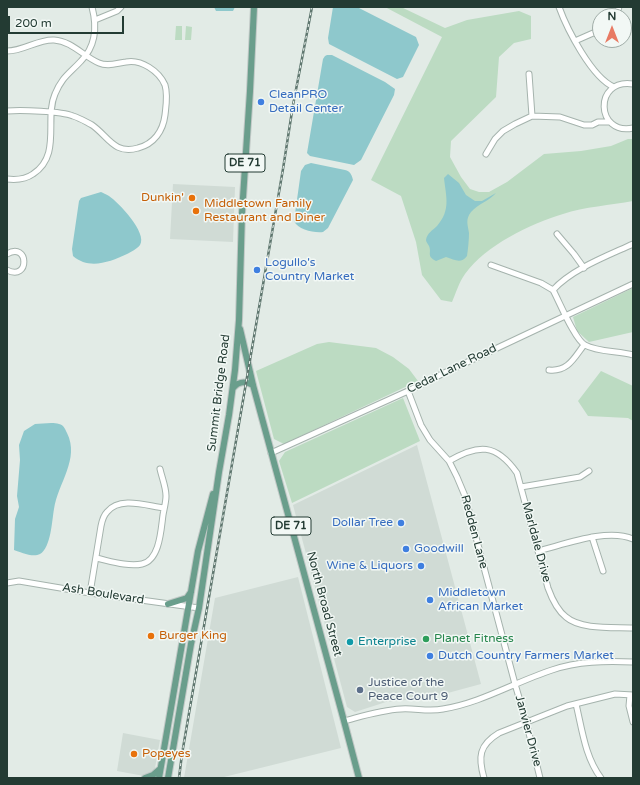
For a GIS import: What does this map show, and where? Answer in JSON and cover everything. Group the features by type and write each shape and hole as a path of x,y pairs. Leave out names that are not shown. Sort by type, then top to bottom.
{"main road":[{"name":"Summit Bridge Road","path":"168,778 191,644 199,608 233,388 239,320 242,214 254,7"},
{"name":"North Broad Street","path":"239,320 252,382 344,721 358,778"},
{"path":"234,379 243,378 252,382"},
{"path":"233,388 236,384 242,382 252,382"},
{"path":"159,778 198,551 219,472"},
{"path":"168,604 187,598 191,592"},
{"path":"145,778 153,775 160,769"}],"street":[{"path":"7,179 30,176 37,171 46,160 50,146 54,96 65,76 86,56 94,39 95,20 92,7"},
{"path":"95,20 117,11 121,7"},
{"path":"559,7 564,21 592,67 607,84 614,87"},
{"path":"575,41 592,34"},
{"path":"7,51 18,50 54,40 67,44 101,64 111,65 126,62 137,62 156,73 164,85 167,95 162,130 155,139 137,149 127,149 110,143 93,126 72,115 52,112 7,111"},
{"path":"529,74 532,116"},
{"path":"607,84 608,93"},
{"path":"632,129 619,128 610,122 605,114 604,103 608,93 614,87 622,84 633,84"},
{"path":"486,154 495,139 503,131 532,116 560,117 584,125 592,125 598,122 605,114"},
{"path":"598,122 610,122"},
{"path":"557,234 584,268"},
{"path":"553,290 561,281 633,244"},
{"path":"7,254 10,252 18,252 22,255 24,261 23,267 20,271 12,272 7,270"},
{"path":"491,265 541,283 553,290 575,334 584,345 633,356"},
{"name":"Cedar Lane Road","path":"271,453 408,391 633,284"},
{"path":"549,370 557,371 565,368 584,345"},
{"name":"Redden Lane","path":"408,391 421,425 430,440 449,461 465,496 515,684"},
{"name":"Marldale Drive","path":"449,461 463,453 483,449 495,452 505,458 517,473 548,588 553,601 567,618 577,624 633,628"},
{"path":"96,558 132,565 143,564 149,561 158,544 166,497 165,485 160,469"},
{"path":"521,486 580,477 589,471"},
{"path":"90,593 104,516 112,507 125,503 164,508"},
{"path":"538,551 604,534 616,534 633,539"},
{"path":"592,537 603,571"},
{"name":"Ash Boulevard","path":"7,583 19,581 90,593 199,608"},
{"path":"344,721 382,711 402,709 442,710 478,700 552,670 572,665 602,661 633,662"},
{"name":"Janvier Drive","path":"515,684 540,778"},
{"path":"484,778 480,763 481,754 489,739 526,721 576,704 611,695 631,695 629,706 633,722"},
{"path":"576,704 589,756 594,769 601,778"}],"shaded area":[{"path":"173,184 235,187 233,242 170,239"},
{"path":"417,445 481,684 433,697 386,702 355,712 347,707 293,505"},
{"path":"298,577 341,748 220,778 184,778 215,598"},
{"path":"123,733 160,740 153,773 144,776 117,771"}],"green space":[{"path":"385,7 401,7 445,28 467,20 519,11 531,16 531,39 514,43 499,57 496,97 451,141 450,157 461,177 470,189 479,192 489,192 507,182 544,154 581,151 611,146 628,139 633,139 633,201 571,212 550,218 523,230 497,245 474,264 463,277 452,302 441,300 422,275 416,242 401,196 371,180 442,37"},
{"path":"176,26 182,26 182,40 175,40"},
{"path":"186,26 192,27 191,40 185,40"},
{"path":"633,288 633,332 589,342 577,331 573,317"},
{"path":"329,342 376,348 393,357 409,369 418,381 284,444 274,439 256,371 317,344"},
{"path":"601,371 633,386 633,421 628,418 588,416 578,401"},
{"path":"403,398 420,441 292,503 279,461 285,452"}],"water":[{"path":"214,7 235,7 233,11 216,11"},
{"path":"333,7 357,7 416,37 419,45 403,77 397,79 329,44 328,38"},
{"path":"327,55 332,55 385,82 395,89 394,95 361,160 354,165 310,156 307,153 323,59"},
{"path":"311,163 348,171 353,180 328,228 323,232 303,229 294,221 301,171 305,165"},
{"path":"448,174 459,183 466,195 475,201 482,201 496,193 474,209 469,215 467,220 469,233 467,256 460,261 446,257 436,261 430,256 430,248 426,240 441,220 446,209 444,178"},
{"path":"101,192 113,199 131,218 140,233 140,245 130,252 107,262 93,264 86,263 73,256 72,249 79,201 81,198"},
{"path":"53,423 62,425 66,430 71,452 70,462 56,499 49,540 44,551 37,555 14,550 15,519 19,507 17,496 20,460 19,445 24,431 35,424"}],"railway":[{"path":"179,778 293,105 312,7"}],"place":[{"name":"CleanPRO Detail Center","path":"261,102"},
{"name":"Dunkin'","path":"192,198"},
{"name":"Middletown Family Restaurant and Diner","path":"196,211"},
{"name":"Logullo's Country Market","path":"257,270"},
{"name":"Dollar Tree","path":"401,523"},
{"name":"Goodwill","path":"406,549"},
{"name":"Wine & Liquors","path":"421,566"},
{"name":"Middletown African Market","path":"430,600"},
{"name":"Burger King","path":"151,636"},
{"name":"Planet Fitness","path":"426,639"},
{"name":"Enterprise","path":"350,642"},
{"name":"Dutch Country Farmers Market","path":"430,656"},
{"name":"Justice of the Peace Court 9","path":"360,690"},
{"name":"Popeyes","path":"134,754"}]}
